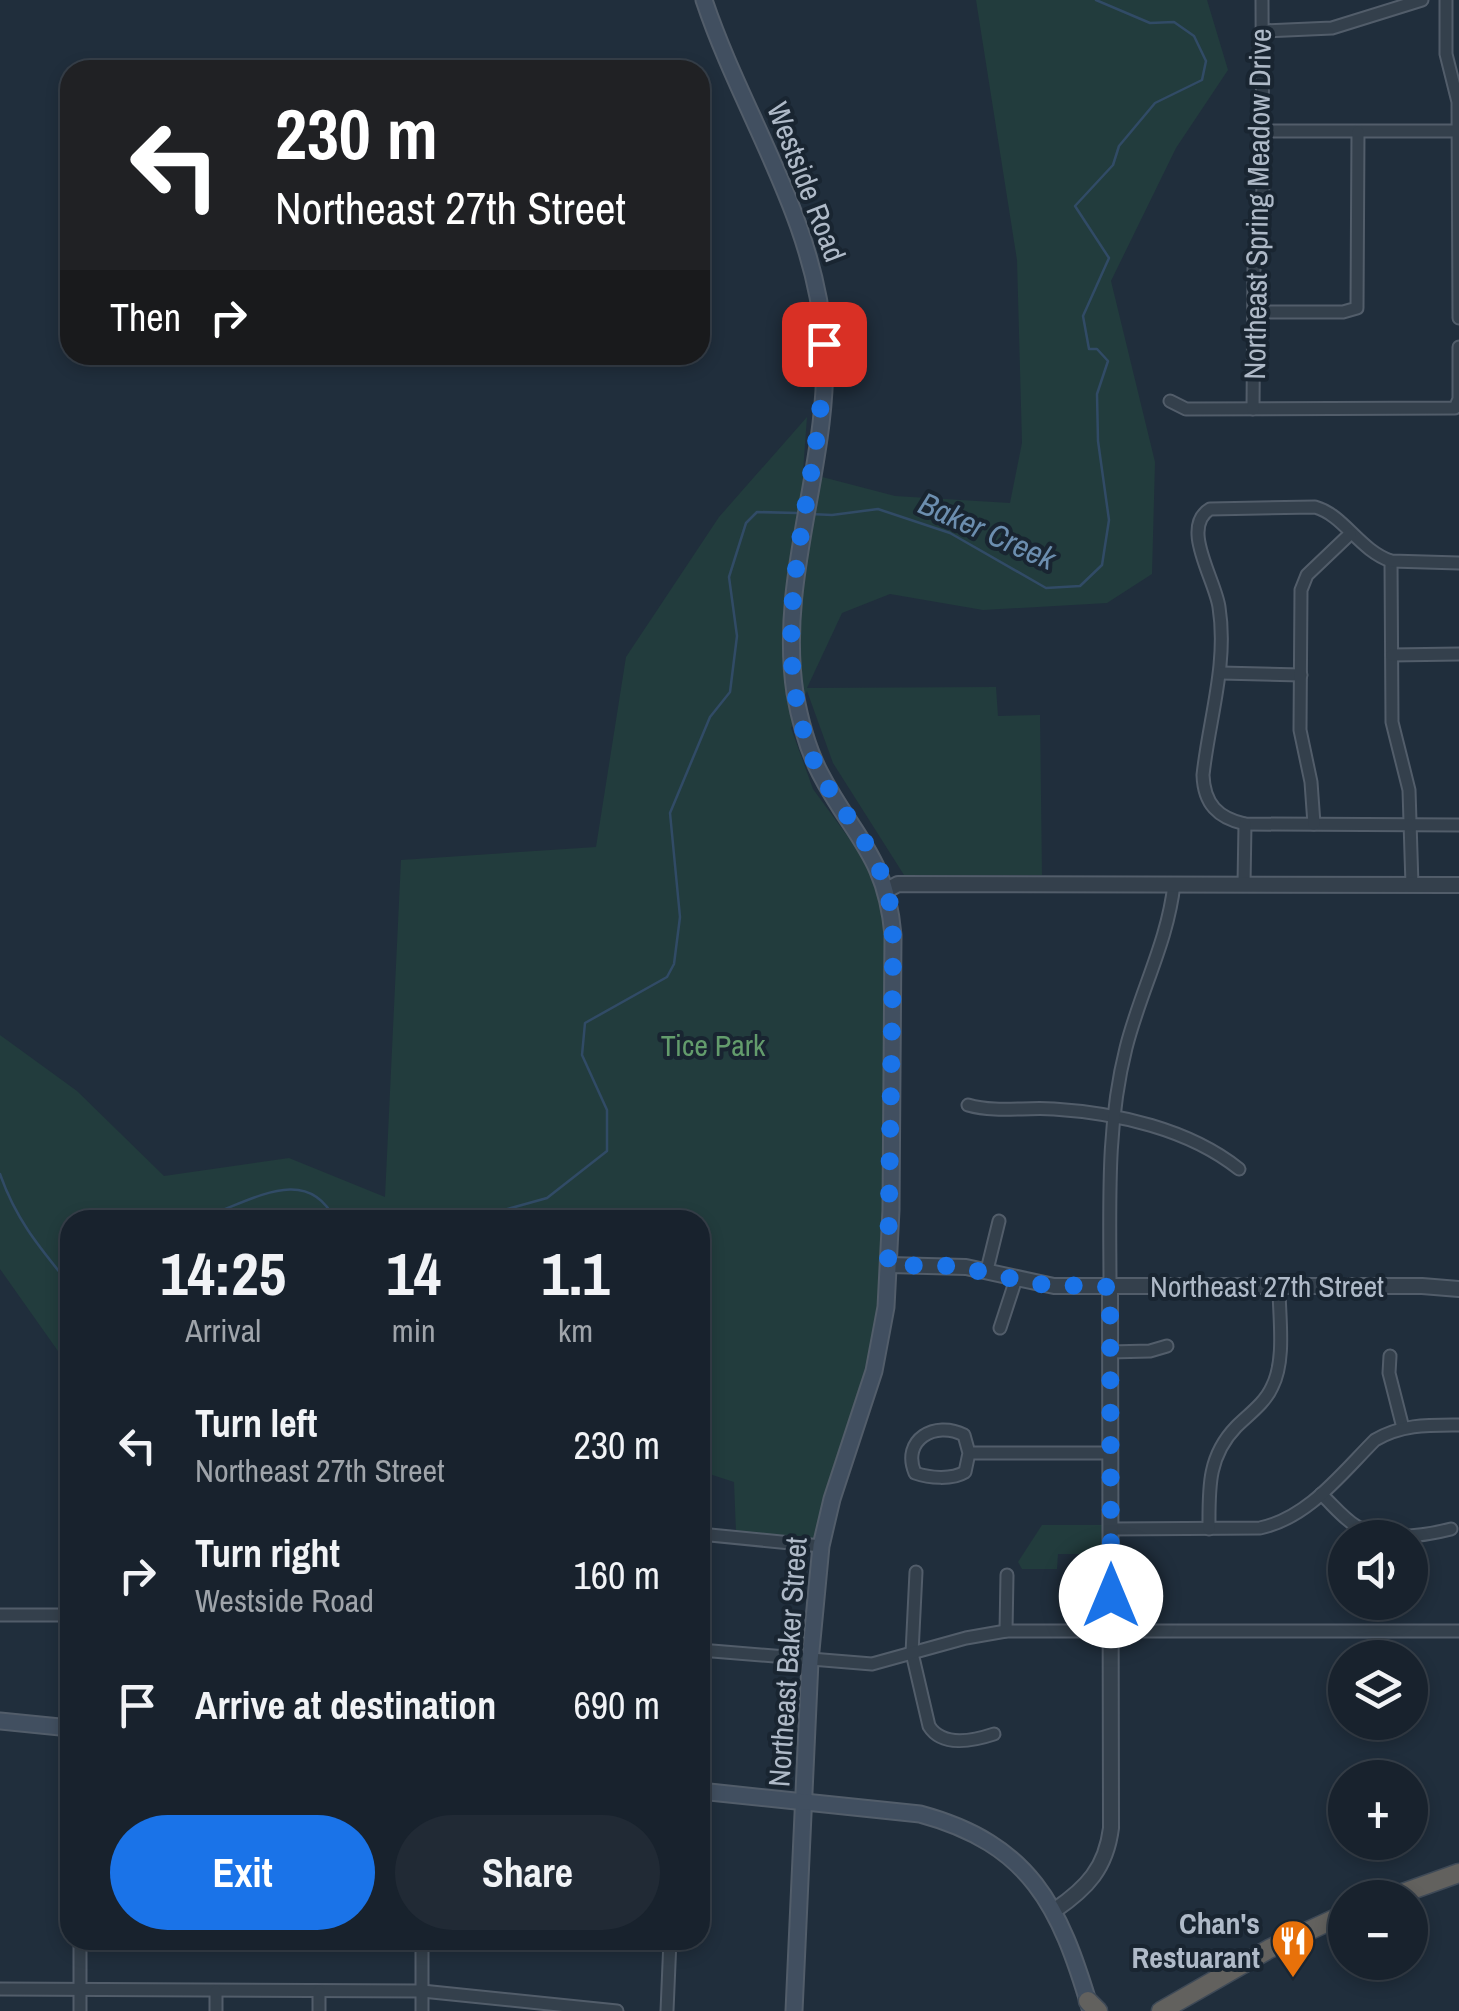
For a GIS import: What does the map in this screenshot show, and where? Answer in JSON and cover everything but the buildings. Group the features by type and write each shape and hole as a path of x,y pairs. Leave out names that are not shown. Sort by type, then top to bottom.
{"highway":[{"path":"1428,1884 1459,1873"},
{"path":"1161,2011 1263,1952 1328,1922"}],"main road":[{"name":"Westside Road","path":"704,0 773,161 808,257 821,314 824,344 820,413 798,564 791,658 806,739 821,775 866,845 887,890 893,960 888,1265"},
{"name":"Northeast Baker Street","path":"794,2011 810,1661 821,1546 874,1370 884,1320 888,1265"},
{"path":"0,1721 60,1727"},
{"path":"710,1792 920,1814 964,1829 1009,1856 1036,1884 1054,1910 1092,2008"}],"street":[{"name":"Northeast Spring Meadow Drive","path":"1254,408 1254,269 1263,222 1262,0"},
{"path":"1263,31 1332,28 1422,0"},
{"path":"1446,0 1446,54 1457,91 1459,318"},
{"path":"1263,131 1458,131"},
{"path":"1254,312 1344,312 1357,308 1358,132"},
{"path":"1170,402 1186,408 1455,408 1459,399 1459,347"},
{"path":"1459,562 1391,562 1372,554 1330,512 1316,507 1224,507 1204,513 1196,536 1217,594 1222,624 1220,673 1207,738 1203,788 1215,812 1245,824 1459,824"},
{"path":"1314,824 1311,782 1300,730 1302,583 1350,534"},
{"path":"1391,562 1392,722 1410,790 1412,885"},
{"path":"1392,655 1459,654"},
{"path":"1220,673 1301,675"},
{"path":"1244,884 1245,824"},
{"path":"887,890 898,884 1459,885"},
{"path":"1054,1910 1091,1881 1109,1846 1111,1118 1126,1048 1166,930 1174,884"},
{"path":"968,1105 988,1110 1058,1109 1111,1118 1196,1140 1239,1170"},
{"path":"986,1270 999,1221"},
{"name":"Northeast 27th Street","path":"888,1265 956,1266 1054,1286 1428,1286 1459,1290"},
{"path":"1000,1328 1016,1279"},
{"path":"1209,1529 1210,1473 1216,1456 1223,1442 1265,1398 1277,1374 1279,1287"},
{"path":"1110,1352 1150,1352 1167,1346"},
{"path":"1390,1356 1389,1373 1403,1428"},
{"path":"1111,1529 1276,1525 1299,1513 1375,1440 1403,1428 1459,1425"},
{"path":"927,1431 956,1431 964,1435 969,1452 965,1472 958,1477 914,1474 911,1466 920,1436 927,1431"},
{"path":"969,1452 1111,1453"},
{"path":"1321,1494 1366,1531 1429,1535 1451,1530"},
{"path":"710,1535 821,1546"},
{"path":"916,1572 912,1653 928,1726 935,1736 977,1739 994,1734"},
{"path":"1006,1575 1006,1631"},
{"path":"0,1614 60,1615"},
{"path":"710,1651 872,1664 1006,1631 1459,1631"},
{"path":"80,1950 80,2011"},
{"path":"422,1950 422,2011"},
{"path":"667,2011 670,1950"},
{"path":"0,1989 422,1990 536,2007 618,2011"},
{"path":"216,1991 216,2011"},
{"path":"319,1991 319,2011"}],"green space":[{"name":"Tice Park","path":"976,0 1207,0 1228,70 1176,148 1111,281 1155,462 1152,574 1107,603 983,610 890,594 842,613 807,688 996,687 998,716 1040,715 1042,875 904,875 833,763 807,691 791,728 813,789 887,890 891,1206 878,1354 821,1546 736,1532 734,1482 710,1474 710,1210 60,1210 60,1354 0,1269 0,1035 77,1091 164,1176 289,1158 385,1197 401,860 596,847 626,657 719,517 807,417 803,472 895,496 1010,503 1022,443 1017,260"},
{"path":"1042,1525 1102,1525 1102,1554 1058,1554 1057,1569 1022,1569 1018,1562"}],"waterway":[{"name":"Baker Creek","path":"810,514 878,509 950,533 1046,588 1080,586 1102,565 1109,520 1098,441 1097,394 1108,361 1097,349 1089,349 1083,316 1109,258 1075,206 1113,165 1119,146 1155,103 1202,80 1206,61 1194,36 1174,22 1150,23 1096,0"},
{"name":"Baker Creek","path":"504,1210 547,1198 607,1151 607,1110 582,1055 585,1023 667,977 674,964 680,917 670,813 710,717 730,692 737,636 729,577 746,523 757,512 797,513"},
{"name":"Baker Creek","path":"0,1174 21,1220 60,1272"},
{"name":"Baker Creek","path":"223,1210 281,1190 311,1194 328,1210"}],"place":[{"name":"Chan's Restuarant","path":"1293,1979"}],"route":[{"path":"824,344 820,413 793,600 791,658 800,718 814,760 879,869 891,911 888,1265 956,1266 1036,1284 1110,1287 1111,1596"}]}
